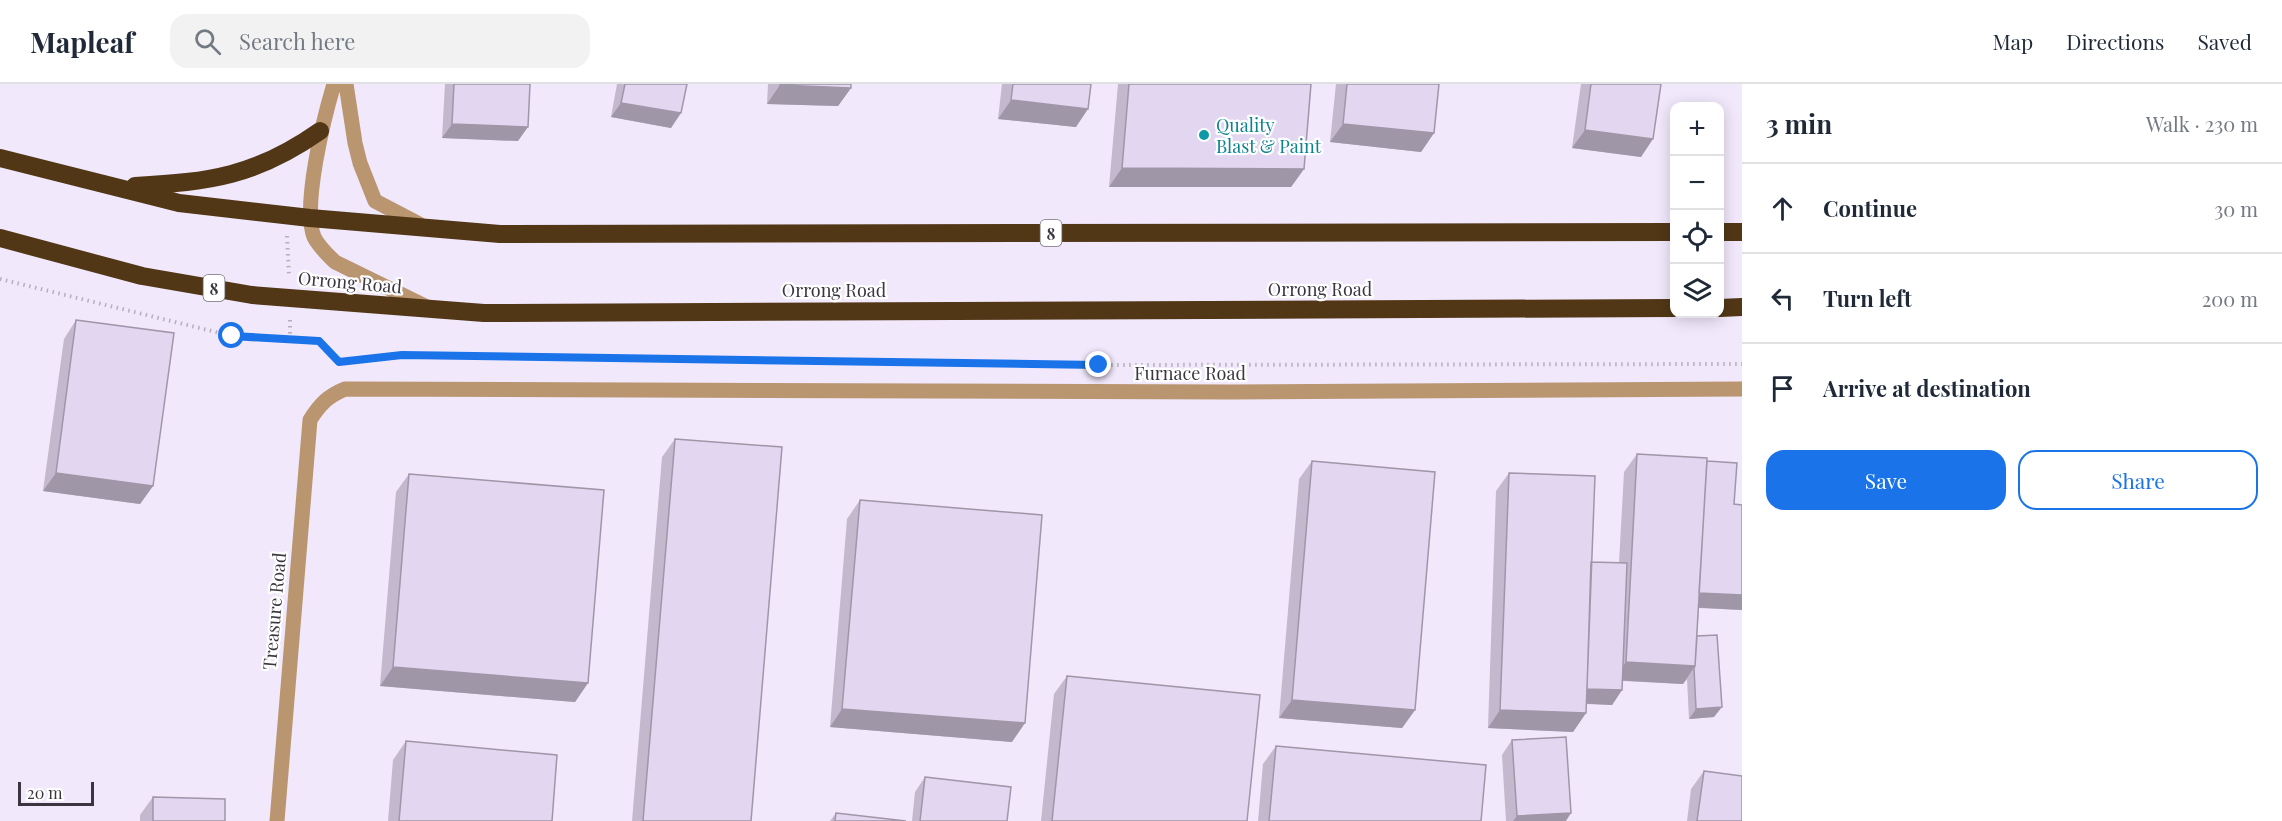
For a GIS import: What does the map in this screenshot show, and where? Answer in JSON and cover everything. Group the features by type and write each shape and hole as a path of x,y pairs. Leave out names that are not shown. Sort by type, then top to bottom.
{"highway":[{"path":"115,187 185,184 246,171 296,149 320,132"},
{"name":"8","path":"0,158 179,203 310,218 500,234 1670,232"},
{"path":"1724,232 1742,232"},
{"name":"Orrong Road","path":"0,237 142,276 252,295 496,313 1670,308"},
{"path":"1724,308 1742,307"}],"street":[{"path":"334,84 320,132 310,218 314,237 323,252 335,262 433,309"},
{"path":"346,84 355,143 375,201 428,228"},
{"name":"Furnace Road","path":"318,406 329,395 345,389 365,388 1221,392 1742,389"},
{"name":"Treasure Road","path":"277,821 307,438 310,420 318,406"}],"path":[{"path":"283,215 289,246 290,340"},
{"path":"0,279 232,336 319,341 339,362 402,355 1099,365 1742,364"}],"shaded area":[{"path":"0,84 1742,84 1742,821 0,821"}],"building":[{"path":"454,84 530,84 528,127 452,124"},
{"path":"625,84 687,84 681,113 621,103"},
{"path":"851,84 851,88 780,85"},
{"path":"1013,84 1091,84 1088,109 1011,100"},
{"name":"Quality Blast & Paint","path":"1129,84 1311,84 1304,169 1122,168"},
{"path":"1347,84 1439,84 1434,133 1343,124"},
{"path":"1591,84 1661,84 1653,139 1585,130"},
{"path":"76,320 174,333 153,486 56,473"},
{"path":"675,439 782,447 751,821 643,821"},
{"path":"1637,454 1707,458 1695,666 1626,662"},
{"path":"1312,461 1435,472 1415,710 1292,700"},
{"path":"1707,461 1737,463 1734,504 1742,505 1742,595 1699,593"},
{"path":"1509,473 1595,476 1586,713 1500,710"},
{"path":"409,474 604,490 588,683 393,667"},
{"path":"860,500 1042,515 1025,723 842,709"},
{"path":"1591,562 1627,563 1622,690 1587,689"},
{"path":"1717,635 1722,707 1696,709 1694,668 1697,636"},
{"path":"1067,676 1260,695 1247,821 1052,821"},
{"path":"1566,737 1571,813 1517,816 1512,740"},
{"path":"406,741 557,755 552,821 399,821"},
{"path":"1276,746 1486,765 1481,821 1269,821"},
{"path":"1704,771 1742,776 1742,821 1697,821"},
{"path":"925,777 1011,787 1007,821 920,821"},
{"path":"153,797 225,799 225,821 153,821"},
{"path":"836,813 906,821 835,821"}],"place":[{"name":"Quality Blast & Paint","path":"1204,135"}],"route":[{"path":"232,336 319,341 339,362 402,355 1099,365"}]}
